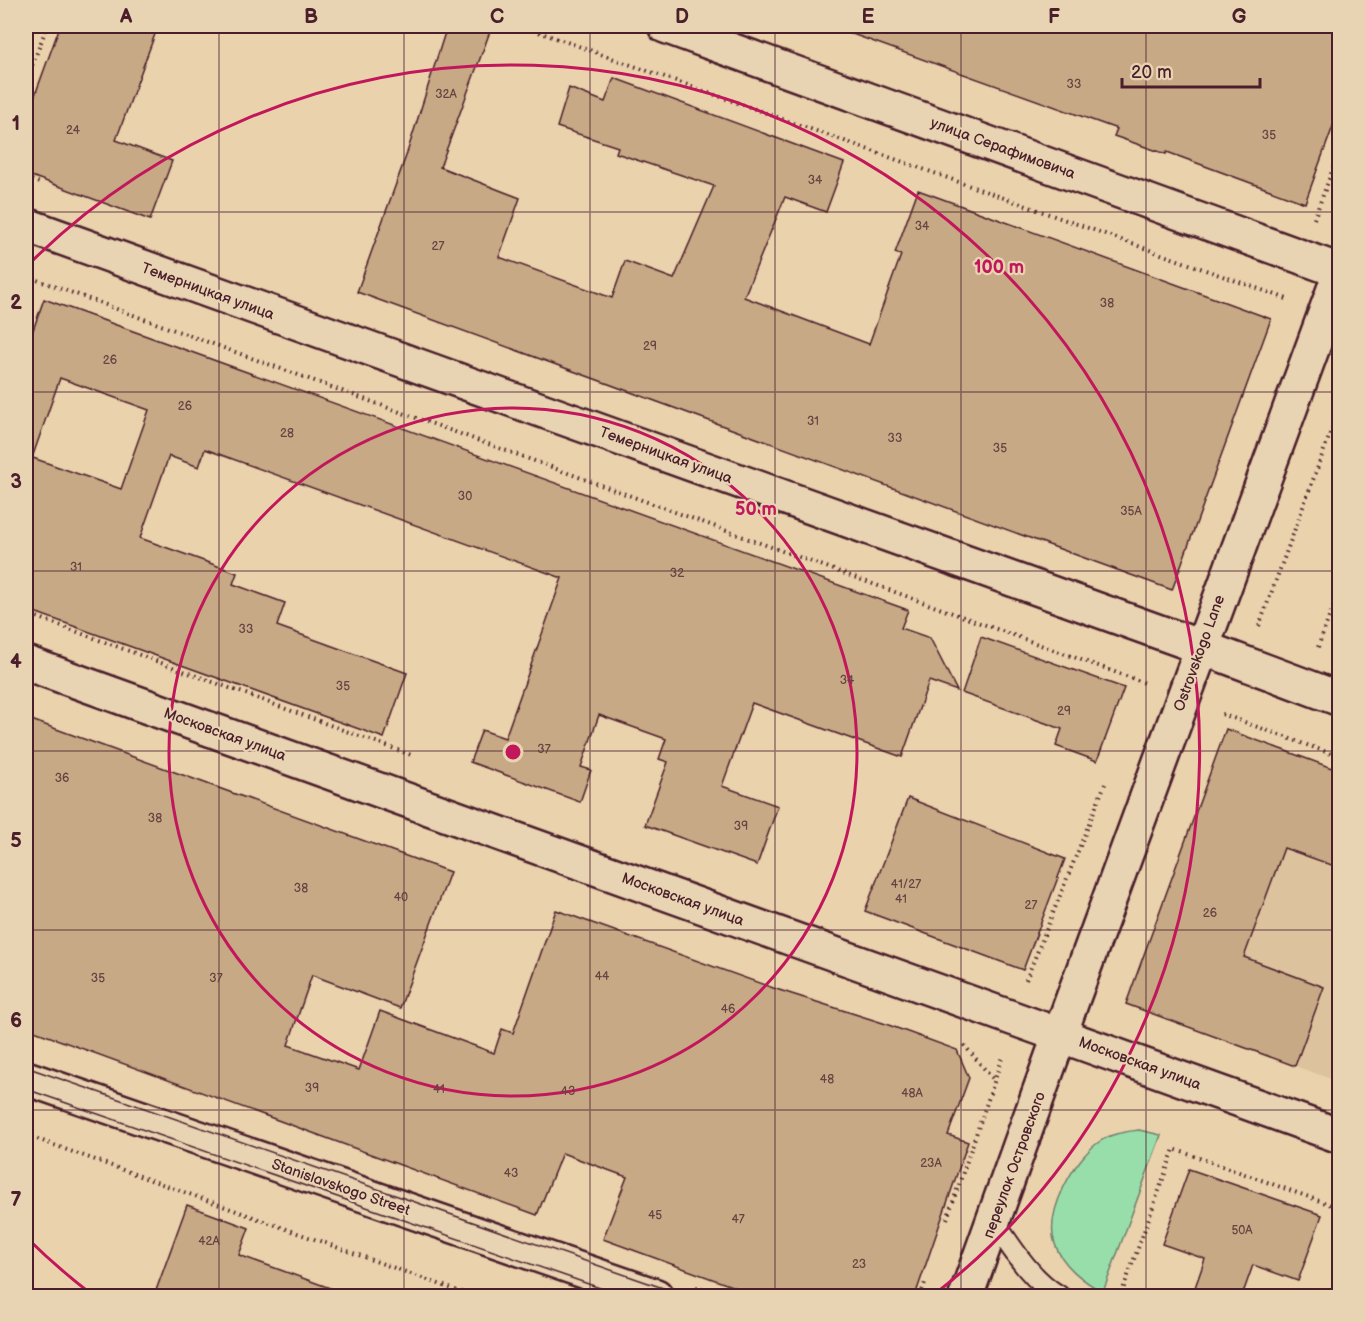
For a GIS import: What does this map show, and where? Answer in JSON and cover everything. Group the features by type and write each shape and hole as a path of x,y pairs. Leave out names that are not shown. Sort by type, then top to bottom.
{"street":[{"name":"улица Серафимовича","path":"665,26 1340,272"},
{"name":"Темерницкая улица","path":"26,225 1340,699"},
{"name":"Ostrovskogo Lane","path":"1061,1034 1340,272"},
{"name":"Московская улица","path":"26,663 1340,1136"},
{"name":"переулок Островского","path":"966,1296 1061,1034"},
{"name":"Stanislavskogo Street","path":"26,1078 656,1296"}],"lane":[{"path":"994,1222 1017,1256 1051,1291 1059,1296"}],"path":[{"path":"26,82 47,26"},
{"path":"522,26 1287,299 1283,310"},
{"path":"1314,219 1340,150"},
{"path":"26,178 48,187"},
{"path":"26,276 1146,683 1142,694"},
{"path":"1256,636 1340,407"},
{"path":"1314,657 1340,588"},
{"path":"1220,713 1340,757"},
{"path":"1025,981 1106,782"},
{"path":"946,1221 995,1081"},
{"path":"26,1135 472,1296"},
{"path":"1125,1296 1122,1295 1174,1149 1340,1208"},
{"path":"920,1296 928,1275"}],"shaded area":[{"path":"1226,729 1339,771 1339,1082 1126,1004"}],"green space":[{"path":"1139,1130 1161,1135 1103,1292 1081,1278 1058,1252 1053,1231 1057,1203 1071,1174 1089,1150 1099,1142 1118,1133"}],"building":[{"path":"60,26 158,26 116,140 172,161 150,220 26,174 26,120"},
{"path":"447,26 492,26 440,167 520,198 499,257 612,298 625,261 674,279 714,186 616,153 618,147 557,127 569,88 605,102 614,78 844,163 826,212 785,197 744,297 869,344 901,255 895,253 918,190 1271,319 1172,590 357,292 406,156"},
{"path":"842,26 1340,26 1340,107 1305,203 1167,152 1166,154 1114,136 1117,129 841,30"},
{"path":"44,299 908,610 901,628 930,638 957,691 929,681 902,757 752,703 722,786 778,806 757,865 645,825 668,762 659,759 666,739 599,715 581,767 591,770 580,802 470,762 482,730 505,738 562,578 205,449 199,467 169,456 140,538 237,573 233,584 285,603 277,626 407,673 384,738 26,609 26,479 33,458 121,489 149,410 60,378 31,461 26,460 26,350"},
{"path":"981,637 1124,688 1097,761 1056,746 1062,729 962,693"},
{"path":"26,718 450,872 400,1008 312,975 288,1045 359,1070 380,1011 494,1053 502,1029 513,1033 556,910 776,989 883,1023 957,1050 969,1078 948,1135 968,1142 915,1296 759,1296 603,1239 627,1177 562,1153 537,1215 26,1028"},
{"path":"1226,729 1340,771 1340,868 1284,848 1244,957 1324,987 1295,1066 1126,1004"},
{"path":"908,798 1065,859 1023,970 865,911"},
{"path":"1189,1169 1322,1215 1298,1281 1253,1265 1242,1296 1192,1296 1205,1259 1162,1244"},
{"path":"187,1205 249,1228 239,1255 341,1292 340,1296 154,1296"}],"tram line":[{"path":"26,1067 686,1296"},
{"path":"26,1089 623,1296"}]}
